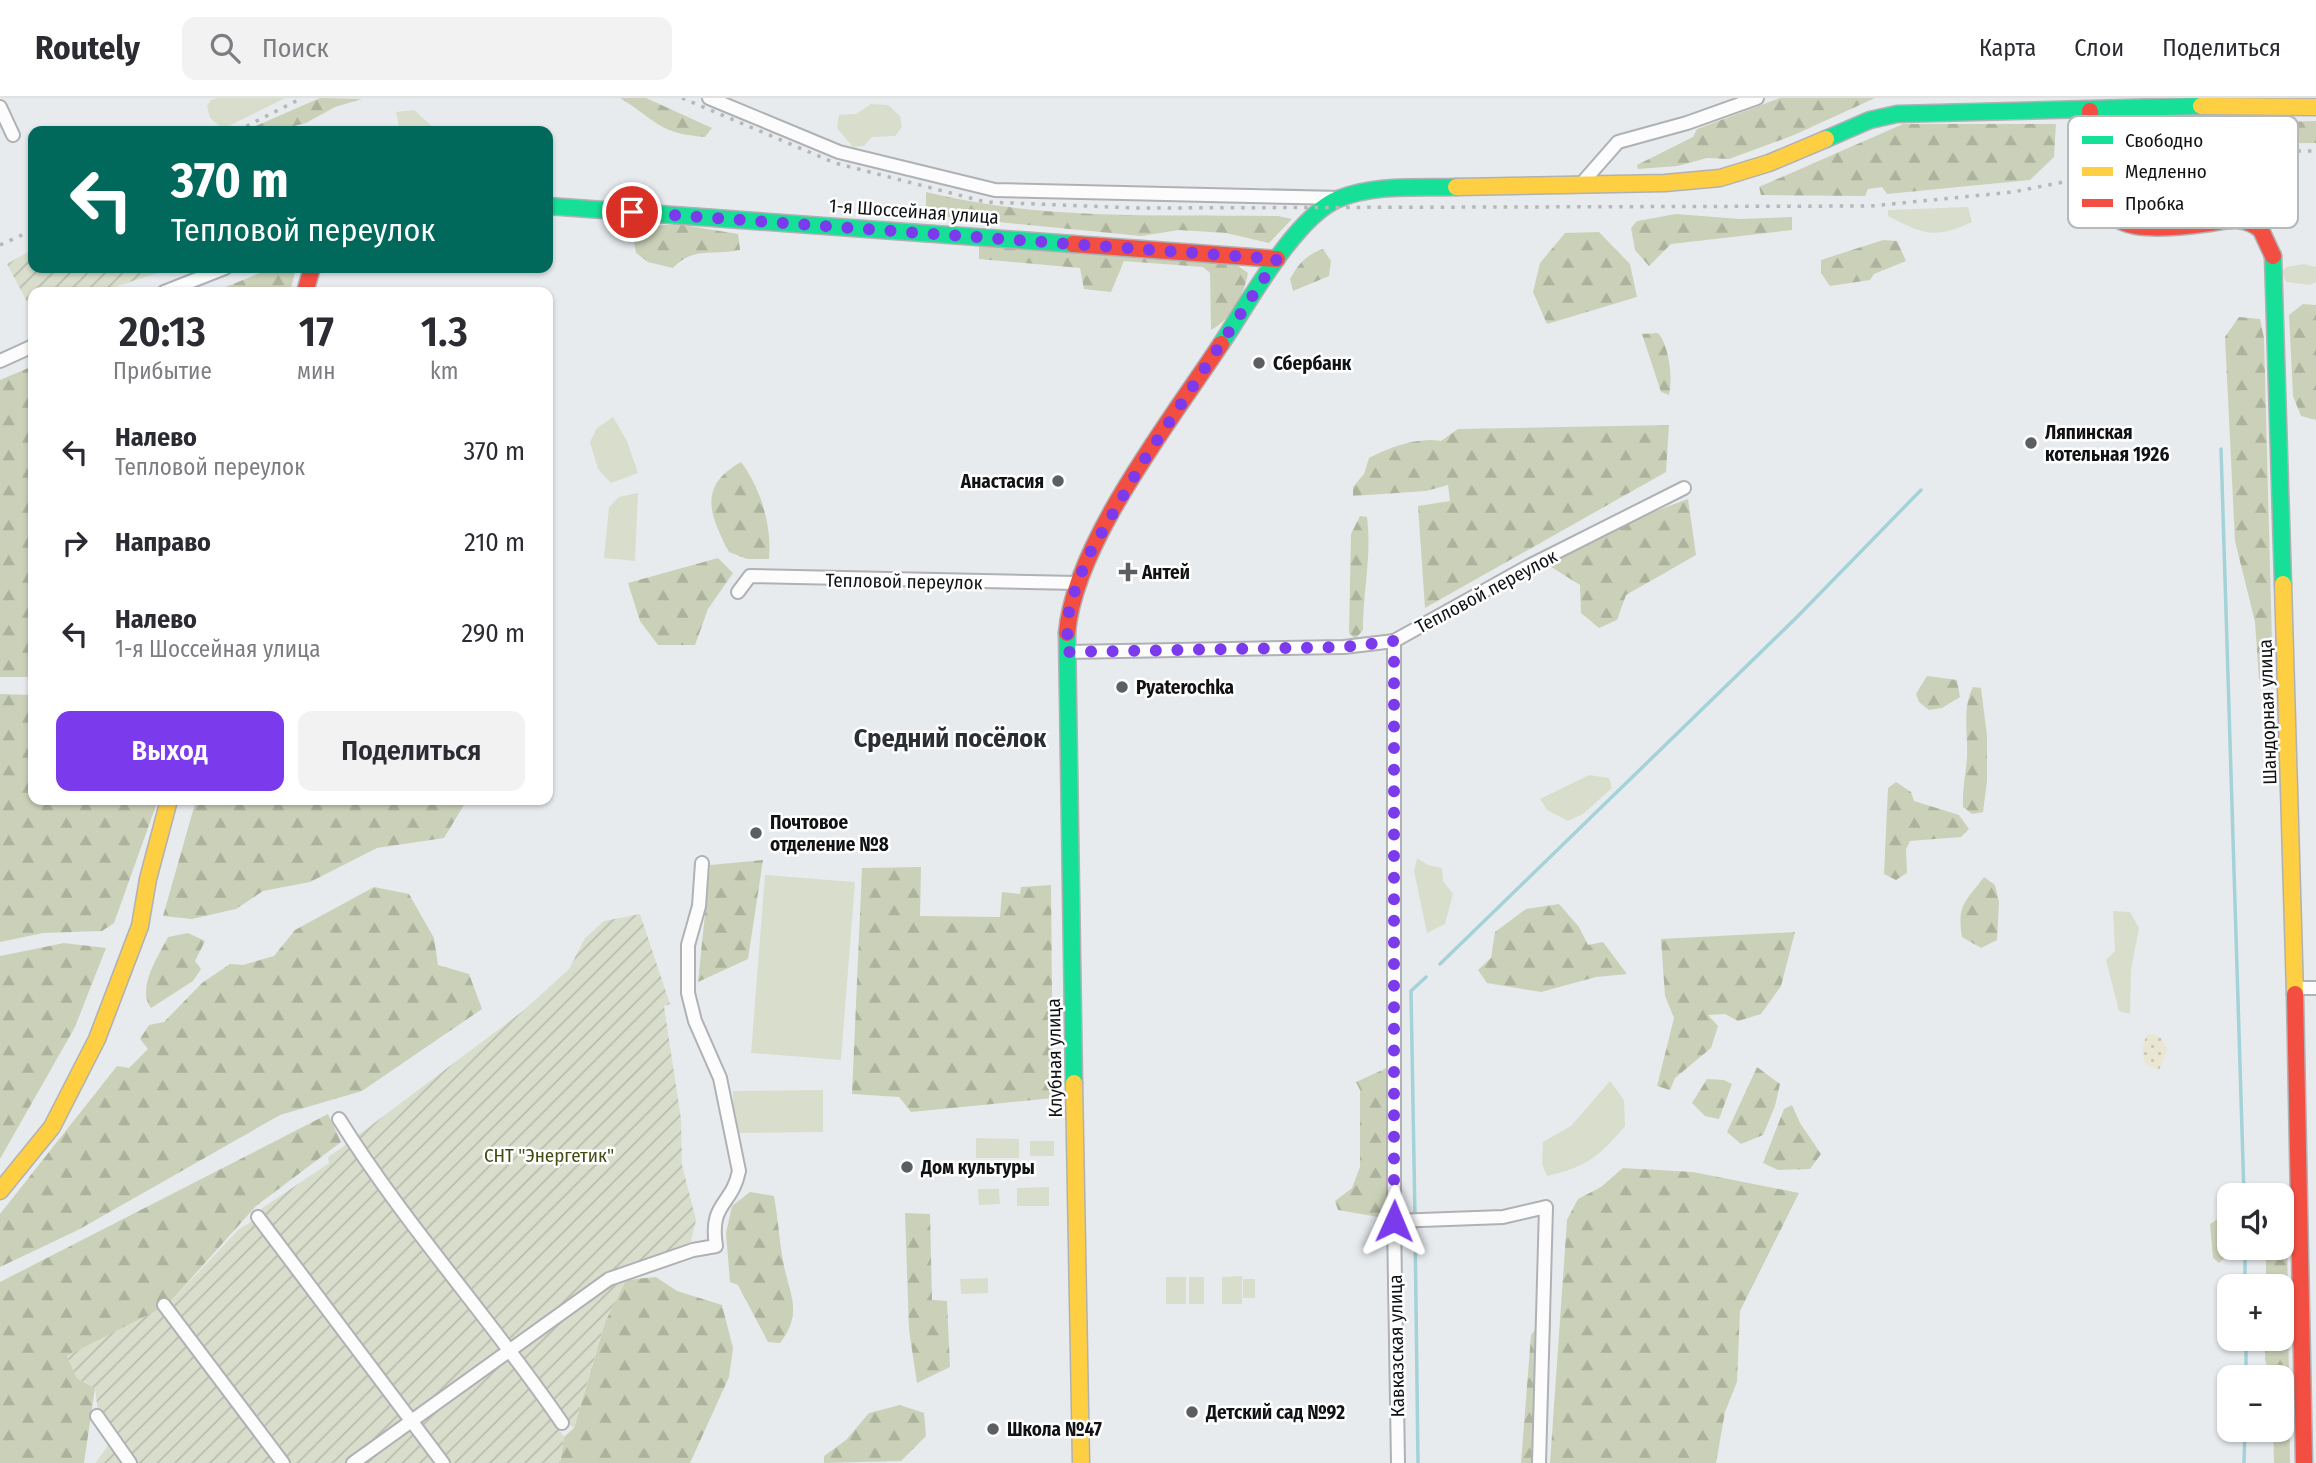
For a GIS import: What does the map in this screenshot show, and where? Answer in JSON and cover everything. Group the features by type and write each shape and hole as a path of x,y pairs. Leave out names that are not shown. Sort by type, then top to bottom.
{"street":[{"path":"709,98 839,152 995,190 1340,198 1381,189 1665,183 1720,178 1769,163 1870,120 1897,114 2089,104 2316,107"},
{"path":"1582,183 1618,142 1687,123 1757,98"},
{"path":"0,107 13,135"},
{"name":"Клубная улица","path":"1082,1463 1066,652 1069,612 1077,583 1100,535 1144,460 1277,259 1318,210 1340,198"},
{"name":"1-я Шоссейная улица","path":"553,206 1277,259"},
{"name":"Шандорная улица","path":"2261,228 2266,232 2273,252 2295,988 2304,1463"},
{"path":"177,287 212,273"},
{"path":"0,361 28,348"},
{"name":"Тепловой переулок","path":"1066,652 1344,647 1394,641 1529,566 1684,488"},
{"name":"Тепловой переулок","path":"738,592 750,576 1077,583"},
{"name":"Кавказская улица","path":"1394,641 1399,1221 1398,1463"},
{"path":"0,1191 52,1127 97,1039 140,926 148,879 168,805"},
{"path":"353,1463 609,1279 692,1250 716,1246 714,1218 737,1182 739,1171 720,1078 695,1021 688,993 688,944 699,906 702,863"},
{"path":"2295,988 2316,988"},
{"path":"339,1119 391,1196 512,1350 562,1423"},
{"path":"1399,1221 1503,1217 1546,1207 1539,1463"},
{"path":"258,1217 443,1463"},
{"path":"164,1305 283,1463"},
{"path":"97,1416 130,1463"}],"green space":[{"path":"285,98 229,126 219,126 210,118 207,106 211,100"},
{"path":"320,98 362,99 335,107 306,123 294,126 256,126"},
{"path":"620,98 646,98 712,128 705,137 677,133 659,125"},
{"path":"1780,98 1875,98 1794,135 1729,159 1707,158 1678,166 1638,169 1637,165 1693,137 1697,129"},
{"path":"871,104 888,105 900,116 902,127 895,136 872,137 864,146 853,147 837,128 839,115 856,114"},
{"path":"414,110 432,126 399,126 396,112"},
{"path":"2316,121 2316,143 2298,143 2298,122"},
{"path":"1903,124 2056,124 2054,157 2030,180 1887,194 1882,187 1868,189 1865,196 1761,195 1759,187"},
{"path":"926,192 1014,208 1058,212 1278,216 1292,219 1269,243 1226,233 1179,230 1141,236 926,215"},
{"path":"1968,207 1972,222 1939,233 1921,231 1888,216 1888,210"},
{"path":"1676,214 1740,219 1792,217 1792,230 1671,244 1649,266 1635,250 1631,228 1637,221"},
{"path":"677,224 738,234 740,250 696,254 673,268 648,262 636,253 634,241 642,227"},
{"path":"1599,232 1630,264 1637,297 1547,324 1533,292 1540,263 1565,233"},
{"path":"1883,240 1897,241 1906,261 1874,274 1870,280 1830,286 1821,273 1821,260"},
{"path":"979,245 1234,263 1248,273 1236,306 1225,320 1211,330 1210,273 1203,267 1124,261 1111,292 1084,289 1080,268 979,259"},
{"path":"1323,249 1331,261 1329,276 1293,291 1290,279 1297,268 1307,257"},
{"path":"28,252 28,273 158,273 114,287 28,287 28,304 7,264"},
{"path":"2304,264 2316,267 2316,282 2310,285 2286,282 2282,271 2287,267"},
{"path":"260,273 295,273 291,287 226,287"},
{"path":"2303,304 2316,305 2316,420 2301,416 2293,396 2289,315"},
{"path":"2239,317 2260,319 2264,338 2273,682 2259,679 2255,622 2235,541 2225,337"},
{"path":"1658,333 1665,345 1669,363 1669,395 1661,392 1642,334"},
{"path":"28,368 28,677 0,677 0,380"},
{"path":"613,417 627,441 638,473 611,483 598,469 590,442 597,428"},
{"path":"1669,425 1666,472 1425,608 1418,506 1450,501 1448,485 1426,491 1353,496 1353,487 1364,474 1369,458 1404,444 1423,440 1441,441 1458,429"},
{"path":"741,462 764,508 769,533 769,559 747,559 729,552 716,525 711,502 713,491 727,471"},
{"path":"638,493 635,561 604,558 609,507 619,497"},
{"path":"1688,499 1696,555 1626,595 1617,620 1599,628 1581,613 1580,585 1548,565 1618,525"},
{"path":"1360,516 1367,517 1368,559 1363,630 1355,639 1349,633 1351,534"},
{"path":"718,558 733,573 708,609 695,645 658,645 640,621 628,583"},
{"path":"1927,676 1957,680 1960,697 1942,708 1929,710 1919,702 1916,694"},
{"path":"1973,687 1981,688 1987,736 1987,781 1983,812 1972,814 1963,807 1963,800 1967,712"},
{"path":"0,694 28,695 28,805 156,805 114,923 102,931 43,933 0,942"},
{"path":"1589,775 1609,778 1612,788 1583,814 1568,821 1547,810 1540,799"},
{"path":"1896,782 1911,792 1914,801 1959,815 1969,829 1961,837 1910,841 1906,849 1907,873 1896,880 1884,874 1888,788"},
{"path":"195,805 464,805 444,838 377,848 310,882 263,891 236,909 192,919 163,916"},
{"path":"1417,858 1428,865 1442,868 1443,881 1453,894 1445,924 1427,933 1414,871"},
{"path":"763,860 748,959 698,982 710,865"},
{"path":"921,867 920,916 1000,917 1002,892 1020,894 1021,887 1051,885 1053,1098 911,1112 899,1097 852,1094 862,868"},
{"path":"765,875 855,882 841,1060 751,1053"},
{"path":"1984,877 1995,885 1999,902 1997,940 1981,948 1962,937 1961,917 1967,898"},
{"path":"374,887 409,894 434,938 438,965 469,974 482,1009 362,1091 280,1115 78,1230 0,1267 0,1214 117,1066 129,1068 148,1049 140,1039 149,1025 164,1022 202,983 230,964 243,965 274,956 295,930"},
{"path":"1559,904 1579,927 1588,945 1603,942 1627,974 1596,977 1541,992 1487,983 1478,970 1491,958 1495,932 1526,909"},
{"path":"2113,911 2130,912 2139,928 2131,970 2130,1014 2119,1011 2106,960 2115,951"},
{"name":"СНТ \"Энергетик\"","path":"640,914 670,1004 664,1006 681,1119 682,1165 696,1220 690,1246 608,1272 513,1342 384,1179 357,1136 523,1011 569,969 585,938 604,921"},
{"path":"1795,932 1781,986 1761,1014 1738,1021 1725,1014 1708,1015 1718,1026 1711,1048 1675,1078 1670,1090 1657,1086 1674,1018 1665,996 1661,939"},
{"path":"188,933 205,941 195,961 201,969 193,981 151,1008 146,991 150,972 168,937"},
{"path":"64,943 106,948 75,1027 0,1159 0,956"},
{"path":"1389,1067 1390,1219 1338,1210 1335,1201 1352,1188 1360,1167 1360,1090 1356,1082"},
{"path":"1757,1067 1780,1084 1775,1106 1763,1135 1741,1144 1727,1132"},
{"path":"1707,1079 1724,1080 1732,1084 1719,1119 1705,1116 1692,1103"},
{"path":"1610,1081 1624,1100 1625,1126 1591,1159 1572,1169 1547,1176 1542,1164 1543,1142 1571,1126"},
{"path":"823,1090 823,1132 733,1133 733,1091"},
{"path":"1792,1105 1800,1123 1821,1154 1810,1169 1778,1170 1763,1163 1784,1109"},
{"path":"328,1114 341,1142 256,1206 170,1302 154,1313 67,1356 77,1378 95,1388 84,1463 0,1463 0,1282"},
{"path":"976,1138 1019,1139 1019,1158 976,1158"},
{"path":"1030,1141 1054,1141 1054,1156 1030,1156"},
{"path":"350,1142 504,1349 416,1414 292,1255 261,1209 329,1163 328,1157"},
{"path":"1623,1168 1693,1172 1799,1193 1740,1311 1737,1382 1725,1412 1716,1463 1550,1463 1567,1220 1578,1199 1601,1187"},
{"path":"1049,1187 1049,1206 1017,1206 1017,1188"},
{"path":"978,1189 999,1189 1000,1204 979,1205"},
{"path":"750,1192 774,1196 783,1261 793,1303 791,1321 780,1343 768,1342 738,1285 730,1282 726,1233 732,1206"},
{"path":"905,1213 930,1214 932,1300 947,1301 950,1367 917,1383 909,1330"},
{"path":"256,1219 406,1420 346,1463 290,1463 170,1302 239,1229"},
{"path":"2217,1220 2217,1260 2222,1260 2219,1263 2213,1258 2210,1224"},
{"path":"2266,1260 2287,1260 2288,1274 2266,1274"},
{"path":"1242,1276 1242,1304 1222,1304 1222,1277"},
{"path":"656,1277 677,1291 722,1305 733,1348 729,1377 690,1463 560,1463 564,1437 574,1428 605,1322 626,1280"},
{"path":"1166,1277 1186,1277 1186,1304 1166,1304"},
{"path":"1189,1277 1204,1277 1204,1304 1189,1304"},
{"path":"988,1278 988,1293 961,1294 960,1279"},
{"path":"1243,1279 1255,1279 1255,1298 1243,1298"},
{"path":"626,1280 605,1322 574,1428 564,1420 518,1350 610,1284"},
{"path":"165,1306 279,1463 135,1463 98,1412 95,1388 77,1378 67,1356"},
{"path":"1551,1319 1543,1463 1521,1463 1531,1335 1538,1326"},
{"path":"2265,1351 2289,1351 2289,1365 2267,1365"},
{"path":"510,1358 564,1437 560,1463 446,1463 419,1426 419,1420"},
{"path":"900,1405 924,1413 926,1436 901,1461 824,1463 824,1456 846,1440 869,1413"},
{"path":"412,1427 437,1463 362,1463"},
{"path":"2273,1442 2290,1442 2290,1463 2274,1463"},
{"path":"109,1444 123,1463 96,1463"}],"sand":[{"path":"2148,1034 2161,1037 2167,1051 2159,1070 2146,1065 2144,1060 2143,1046"}],"waterway":[{"path":"2221,449 2244,1183"},
{"path":"1440,964 1798,616 1921,490"},
{"path":"1415,1217 1411,991 1426,977"},
{"path":"1415,1224 1418,1463"},
{"path":"2245,1260 2245,1274"},
{"path":"2246,1351 2246,1365"},
{"path":"2244,1463 2245,1442"}],"railway":[{"path":"247,126 302,98"},
{"path":"682,98 835,163 986,202 1136,208 1871,206 2013,192 2068,181"},
{"path":"2298,151 2316,151"},
{"path":"0,245 28,232"}],"traffic: fast":[{"path":"1826,139 1870,120 1897,114 2201,106"},
{"path":"1221,344 1273,264 1305,224 1321,209 1338,199 1366,191 1456,187"},
{"path":"553,206 1073,244"},
{"path":"2273,256 2283,584"},
{"path":"1067,633 1074,1083"}],"traffic: slow":[{"path":"2201,106 2316,107"},
{"path":"1456,187 1665,183 1720,178 1769,163 1826,139"},
{"path":"2283,584 2295,994"},
{"path":"0,1191 52,1127 97,1039 140,926 148,879 168,805"},
{"path":"1074,1083 1081,1463"}],"traffic: jam":[{"path":"2090,111 2090,116"},
{"path":"2258,228 2273,256"},
{"path":"1073,244 1277,259"},
{"path":"306,287 311,273"},
{"path":"1067,633 1074,598 1087,561 1106,522 1152,445 1221,344"},
{"path":"2295,994 2304,1463"}],"place":[{"name":"Сбербанк","path":"1259,363"},
{"name":"Ляпинская котельная 1926","path":"2031,443"},
{"name":"Анастасия","path":"1058,481"},
{"name":"Антей","path":"1128,572"},
{"name":"Pyaterochka","path":"1122,687"},
{"name":"Почтовое отделение №8","path":"756,833"},
{"name":"Дом культуры","path":"907,1167"},
{"name":"Детский сад №92","path":"1192,1412"},
{"name":"Школа №47","path":"993,1429"}],"district":[{"name":"Средний посёлок","path":"950,738"}],"route":[{"path":"632,212 1277,259 1144,460 1091,551 1077,583 1069,612 1066,652 1344,647 1394,641 1394,1221"}]}
